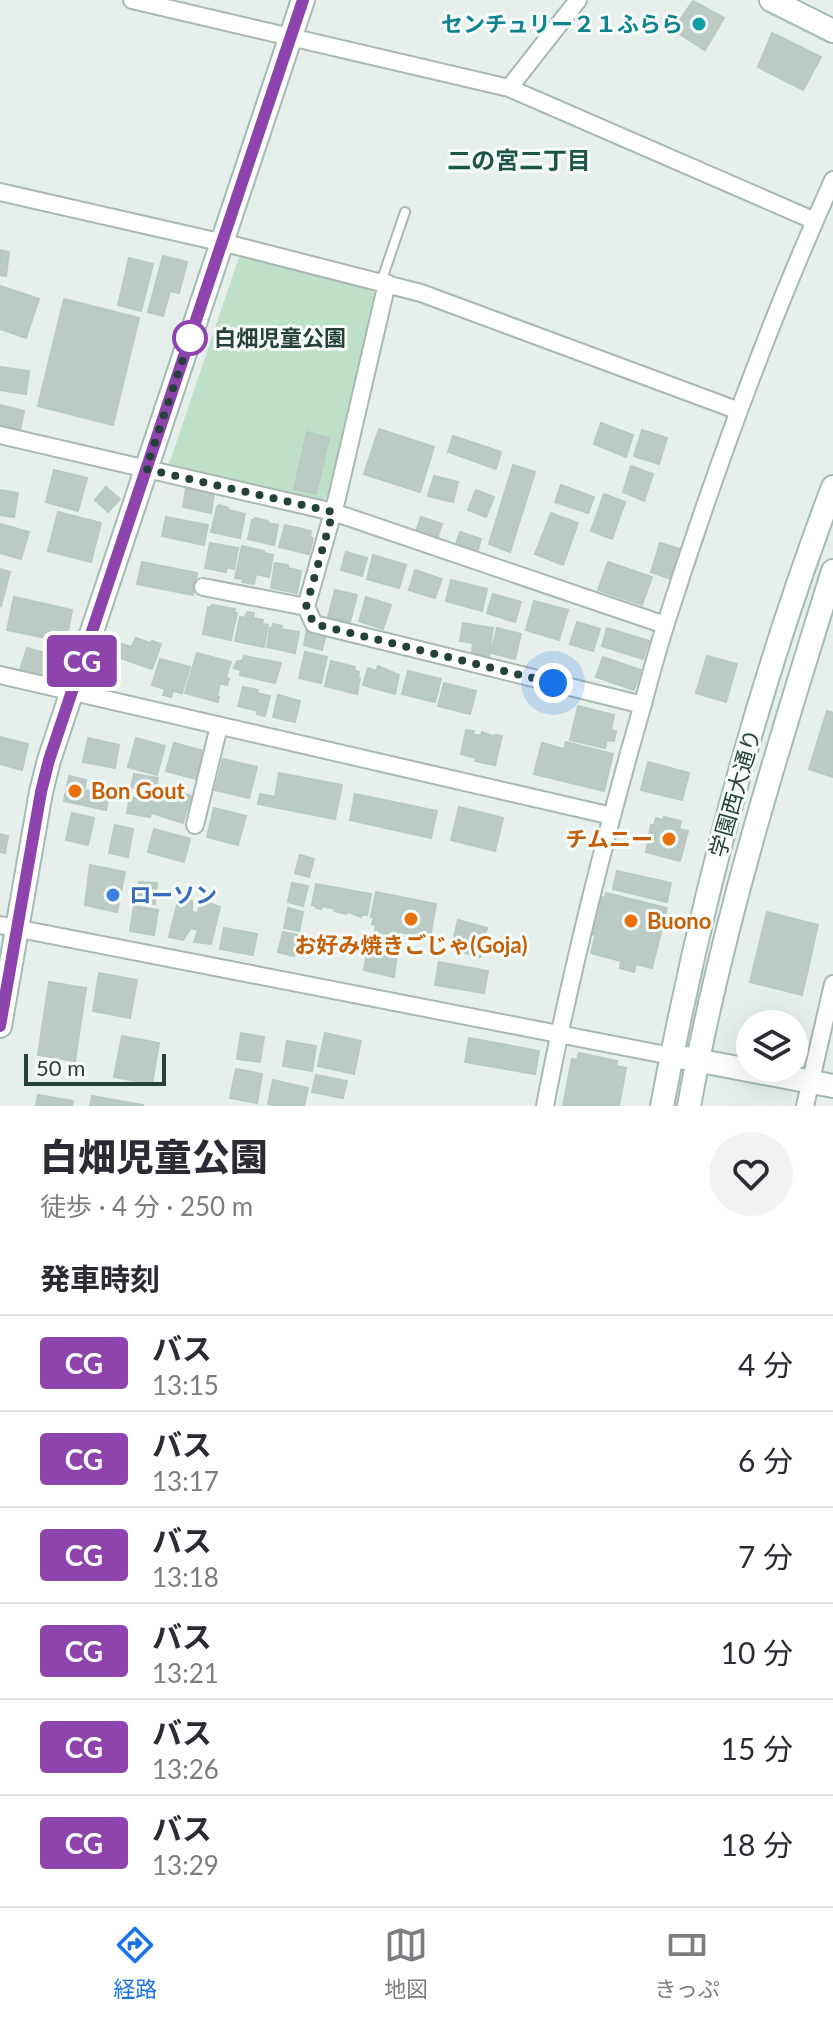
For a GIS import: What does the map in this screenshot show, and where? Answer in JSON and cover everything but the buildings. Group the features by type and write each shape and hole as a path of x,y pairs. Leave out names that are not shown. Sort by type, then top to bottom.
{"street":[{"path":"132,0 509,88 815,221"},
{"path":"0,1026 8,927 49,760 303,0"},
{"path":"509,88 578,0"},
{"path":"771,0 833,31"},
{"path":"545,1106 559,1034 612,816 665,625 739,411 833,180"},
{"path":"0,192 421,293 739,411"},
{"path":"384,283 333,512 306,607 314,624 643,705"},
{"path":"0,435 333,512 665,625"},
{"name":"学園西大通り","path":"662,1106 715,865 761,702 833,487"},
{"name":"学園西大通り","path":"689,1106 737,896 789,710 833,571"},
{"path":"203,587 306,607"},
{"path":"0,675 612,816"},
{"path":"195,825 219,726"},
{"path":"8,927 833,1086"},
{"path":"805,1106 833,984"}],"lane":[{"path":"384,283 405,212"}],"green space":[{"name":"白畑児童公園","path":"239,257 371,288 377,297 332,493 322,501 169,464"}],"bus line":[{"name":"CG","path":"0,1026 49,760 303,0"}],"place":[{"name":"センチュリー２１ふらら","path":"699,24"},
{"name":"白畑児童公園","path":"190,338"},
{"name":"Bon Gout","path":"75,791"},
{"name":"チムニー","path":"669,839"},
{"name":"ローソン","path":"113,895"},
{"name":"お好み焼きごじゃ(Goja)","path":"411,919"},
{"name":"Buono","path":"631,921"}],"district":[{"name":"二の宮二丁目","path":"519,161"}],"route":[{"path":"190,338 193,329 146,469 333,512 306,607 314,624 553,683"}]}
